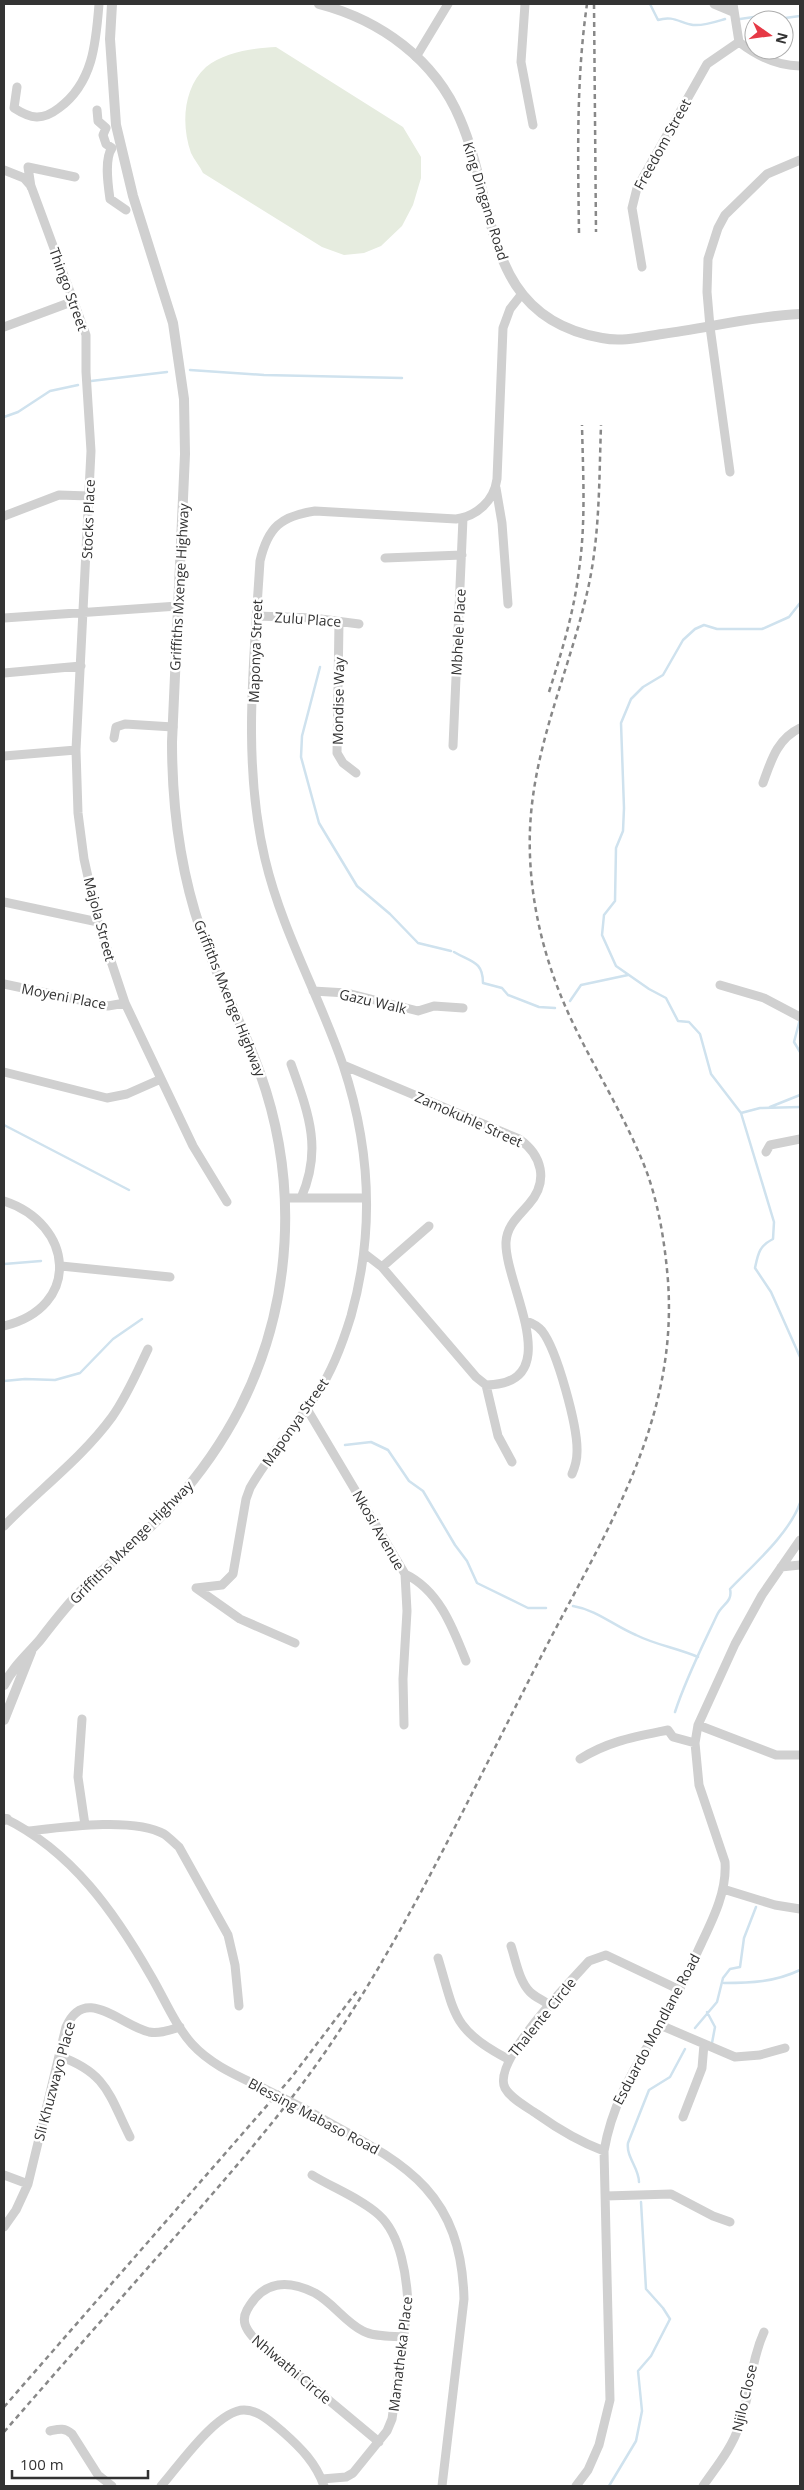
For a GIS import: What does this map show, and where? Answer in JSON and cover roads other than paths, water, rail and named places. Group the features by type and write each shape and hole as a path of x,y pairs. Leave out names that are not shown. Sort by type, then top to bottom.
{"street":[{"path":"17,87 14,108 29,118 47,116 71,99 88,74 99,4"},
{"name":"Griffiths Mxenge Highway","path":"4,1685 17,1664 34,1647 80,1591 172,1505 193,1481 226,1434 255,1373 276,1310 284,1257 286,1198 278,1136 265,1088 251,1049 213,963 191,898 180,845 173,790 173,727 185,454 182,370 165,294 132,196 116,125 110,39 112,4"},
{"name":"King Dingane Road","path":"319,4 357,15 379,27 416,57 434,77 460,118 498,246 511,279 521,295 534,308 557,324 572,331 604,338 629,339 800,314"},
{"path":"416,57 448,4"},
{"path":"525,4 520,62 533,125"},
{"path":"714,4 733,8 739,42 767,60 786,66 800,66"},
{"name":"Freedom Street","path":"642,267 632,208 637,188 707,64 739,42"},
{"path":"97,110 98,121 106,128 102,135 106,144 112,148 108,153 106,178 110,199 126,210"},
{"path":"730,472 710,327 707,292 708,259 718,228 725,215 767,174 800,160"},
{"path":"31,187 28,167 75,177"},
{"path":"4,170 24,178 31,187"},
{"name":"Thingo Street","path":"31,187 86,335 86,372 90,427"},
{"path":"508,604 502,523 496,488 501,337 510,309 521,295"},
{"path":"4,327 74,301"},
{"name":"Stocks Place","path":"84,610 90,496 90,427"},
{"path":"463,518 482,507 496,488"},
{"path":"4,516 59,495 90,496"},
{"name":"Maponya Street","path":"295,1643 240,1619 196,1588 222,1585 233,1574 246,1499 250,1488 319,1391 340,1348 350,1319 365,1254 366,1163 359,1124 343,1065 274,894 264,858 254,794 252,740 260,561 266,539 278,524 290,517 315,511 449,519 463,518"},
{"name":"Mbhele Place","path":"454,746 463,518"},
{"path":"385,558 462,556"},
{"path":"4,618 84,610 178,606"},
{"name":"Majola Street","path":"84,610 76,750 77,799 81,837 98,922 125,1003 193,1146 227,1202"},
{"name":"Zulu Place","path":"257,616 359,624"},
{"name":"Mondise Way","path":"339,622 337,753 343,764 356,773"},
{"path":"4,673 81,666"},
{"path":"114,738 116,727 125,724 173,727"},
{"path":"763,783 781,742 800,728"},
{"path":"4,756 76,750"},
{"path":"4,902 98,922"},
{"name":"Moyeni Place","path":"4,984 108,1006 125,1003"},
{"path":"720,985 764,998 800,1018"},
{"name":"Gazu Walk","path":"313,991 347,993 418,1011 434,1006 463,1008"},
{"path":"291,1064 305,1104 314,1146 311,1172 302,1198"},
{"name":"Zamokuhle Street","path":"343,1065 519,1138 533,1150 539,1162 541,1178 530,1203 515,1219 506,1240 507,1259 526,1321 530,1345 528,1361 524,1368 507,1381 486,1385"},
{"path":"4,1072 107,1098 127,1094 161,1079"},
{"path":"766,1152 770,1145 800,1139"},
{"path":"286,1198 366,1198"},
{"path":"4,1201 23,1209 45,1228 53,1240 61,1266 54,1291 48,1302 31,1317 4,1326"},
{"path":"382,1267 429,1226"},
{"path":"365,1254 382,1267 476,1377 486,1385 498,1436 512,1462"},
{"path":"61,1266 170,1276"},
{"path":"526,1321 537,1326 545,1336 564,1380 577,1440 576,1463 572,1474"},
{"path":"4,1526 79,1455 110,1419 121,1403 148,1349"},
{"name":"Nkosi Avenue","path":"307,1409 405,1574 407,1611 403,1679 404,1725"},
{"name":"Esduardo Mondlane Road","path":"576,2486 588,2470 599,2444 610,2400 604,2151 612,2113 621,2092 680,1990 710,1926 726,1875 725,1862 699,1785 695,1743 698,1725 735,1644 762,1595 800,1540"},
{"path":"781,1567 800,1565"},
{"path":"405,1574 421,1583 433,1595 449,1620 466,1661"},
{"name":"Griffiths Mxenge Highway","path":"4,1720 34,1647"},
{"path":"82,1719 78,1778 85,1825"},
{"path":"698,1725 776,1755 800,1755"},
{"path":"580,1759 599,1747 620,1739 668,1730 673,1737 695,1743"},
{"name":"Blessing Mabaso Road","path":"5,1819 29,1831 68,1863 104,1901 129,1938 180,2027 192,2044 205,2056 303,2108 402,2165 426,2189 450,2223 463,2272 464,2299 442,2486"},
{"path":"29,1831 85,1825 134,1826 165,1834 178,1848 228,1935 235,1965 239,2006"},
{"path":"723,1889 775,1905 800,1909"},
{"path":"512,1946 526,1987 550,2006"},
{"name":"Thalente Circle","path":"604,2151 559,2130 510,2095 504,2086 502,2076 508,2059 519,2042 589,1961 606,1955 680,1990"},
{"path":"438,1958 456,2017 465,2030 480,2044 508,2059"},
{"name":"Sli Khuzwayo Place","path":"4,2227 16,2210 28,2184 70,2018 81,2008 88,2007 106,2012 149,2032 166,2032 180,2027"},
{"path":"660,2025 735,2057 760,2055 781,2049"},
{"path":"683,2117 702,2068 704,2044"},
{"path":"59,2056 83,2066 99,2078 130,2137"},
{"path":"4,2175 28,2184"},
{"name":"Mamatheka Place","path":"312,2176 380,2216 398,2246 408,2291 404,2337 392,2419 388,2432 353,2473 323,2483"},
{"path":"606,2196 671,2194 713,2216 730,2222"},
{"name":"Nhlwathi Circle","path":"379,2442 253,2337 245,2325 244,2317 248,2308 267,2286 279,2284 315,2293 364,2332 404,2337"},
{"name":"Njilo Close","path":"703,2486 734,2440 740,2425 754,2357 764,2332"},
{"path":"161,2486 216,2424 231,2413 243,2410 264,2417 306,2453 323,2483"},
{"path":"50,2431 60,2428 66,2429 72,2434 98,2475 112,2486"}],"waterway":[{"path":"650,4 658,20 668,18 697,25 709,24 725,19"},
{"path":"740,19 775,14 785,18 800,16"},
{"path":"190,370 264,375 402,378"},
{"path":"91,381 167,372"},
{"path":"4,417 18,412 50,391 78,385"},
{"path":"800,603 789,617 762,629 717,629 704,625 695,629 683,640 663,675 643,687 631,699 621,723 624,808 623,831 616,848 615,901 604,915 602,935 616,966 649,989 666,998 678,1021 689,1022 700,1034 711,1074 741,1113 774,1222 773,1239 760,1251 755,1268 771,1292 800,1357"},
{"path":"320,667 302,736 301,757 319,823 357,886 390,914 418,943 451,951"},
{"path":"454,952 471,960 478,966 481,970 483,983 502,988 508,995 539,1007 555,1008"},
{"path":"570,1001 581,985 628,975"},
{"path":"800,1019 794,1042 800,1052"},
{"path":"770,1107 800,1095"},
{"path":"741,1113 760,1108 800,1107"},
{"path":"4,1125 129,1190"},
{"path":"4,1264 41,1261"},
{"path":"4,1381 25,1379 55,1380 80,1373 113,1339 142,1319"},
{"path":"345,1445 371,1442 388,1450 409,1481 423,1491 455,1545 467,1561 477,1583 528,1608 546,1608"},
{"path":"675,1712 689,1675 717,1615 729,1600 730,1589 779,1538 795,1515 800,1503"},
{"path":"573,1606 590,1611 644,1638 698,1657"},
{"path":"695,2028 717,2002 723,1978 730,1969 740,1967 744,1938 756,1907"},
{"path":"724,1983 763,1981 800,1970"},
{"path":"707,2012 715,2027 712,2043"},
{"path":"639,2182 629,2153 628,2143 649,2090 670,2077 685,2049"},
{"path":"609,2486 636,2441 642,2411 638,2371 651,2356 670,2319 646,2289 641,2202"}],"railway":[{"path":"579,233 579,90 587,4"},
{"path":"594,4 596,232"},
{"path":"549,692 571,616 579,570 583,516 582,425"},
{"path":"4,2432 259,2139 313,2069 361,1998 417,1900 592,1561 634,1472 650,1427 662,1381 668,1332 668,1281 658,1211 651,1183 638,1151 562,1000 542,939 531,877 530,821 534,787 549,723 578,626 591,572 598,509 601,425"},
{"path":"4,2407 291,2078 357,1991"}]}
